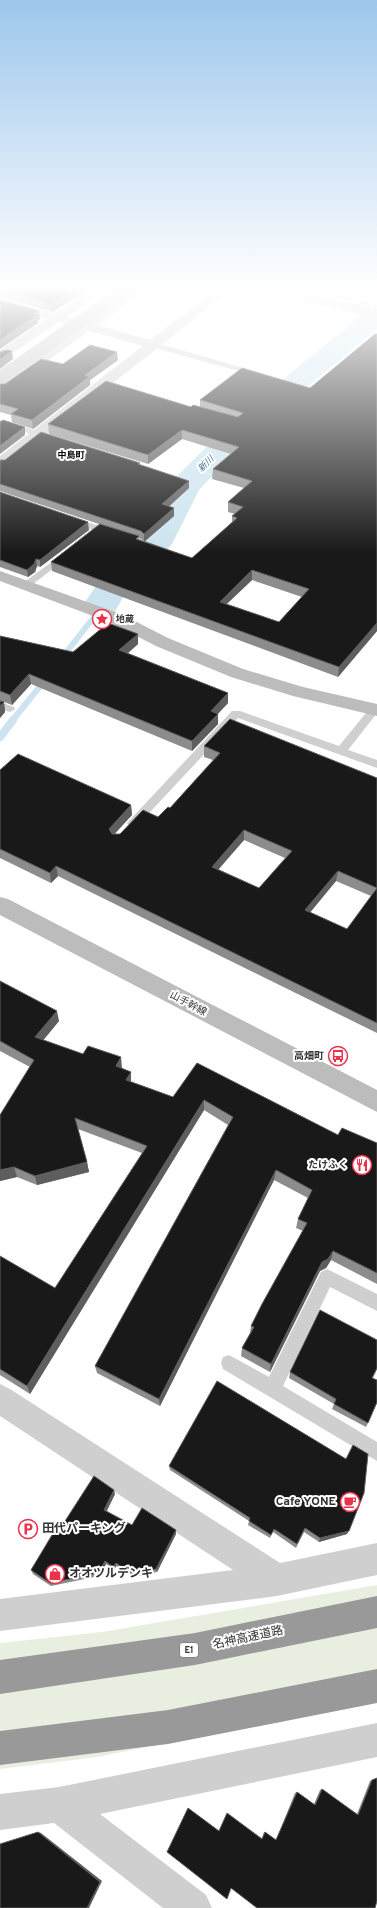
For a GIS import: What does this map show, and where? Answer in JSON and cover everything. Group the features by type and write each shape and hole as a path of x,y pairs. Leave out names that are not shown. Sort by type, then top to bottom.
{"highway":[{"name":"名神高速道路","path":"0,1677 195,1649 377,1612"},
{"path":"0,1748 168,1727 377,1686"}],"street":[{"path":"0,388 18,375"},
{"path":"0,463 37,434 106,386 119,375"},
{"path":"0,576 115,618 162,642 237,673 299,692 376,710"},
{"name":"山手幹線","path":"0,905 377,1102"},
{"path":"0,1399 277,1580"},
{"path":"0,1615 277,1580 377,1559"},
{"path":"0,1812 59,1805 377,1740"},
{"path":"59,1805 193,1908"}],"lane":[{"path":"0,422 59,441"},
{"path":"60,516 95,531 118,536"},
{"path":"26,585 74,548"},
{"path":"341,751 376,710"},
{"path":"122,833 236,713 377,764"},
{"path":"272,1389 327,1277 377,1303"},
{"path":"229,1363 377,1452"}],"green space":[{"path":"377,1585 377,1701 97,1757 0,1769 0,1643 102,1632"}],"building":[{"path":"18,375 85,375 89,377 32,420 11,414 18,409 0,404 0,384 5,384"},
{"path":"233,375 266,375 310,388 326,375 377,375 377,623 339,667 51,562 100,524 139,536 136,539 192,558 237,518 232,516 243,507 228,502 252,481 213,469 239,447 182,430 148,455 48,424 106,381 191,407 193,405 238,417 243,413 200,400","holes":["252,570 309,589 279,622 220,602"]},
{"path":"3,420 25,427 0,446 0,422"},
{"path":"41,432 140,463 138,464 189,481 162,504 174,508 144,534 141,531 0,484 0,460 5,460"},
{"path":"0,492 88,522 40,560 36,559 34,564 27,570 0,560"},
{"path":"108,623 138,634 119,650 228,693 211,711 218,714 192,741 29,674 10,695 0,691 0,636 73,652"},
{"path":"230,719 377,778 377,888 377,1023 56,866 50,873 0,849 0,770 18,754 131,805 109,829 112,834 120,834 143,810 158,817 168,807 170,808 220,753 204,746","holes":["244,830 292,851 259,888 212,867","338,871 377,888 347,929 305,910"]},
{"path":"0,981 57,1011 35,1037 83,1054 88,1046 121,1057 116,1066 131,1072 126,1080 173,1097 197,1063 338,1135 342,1128 377,1143 377,1273 333,1251 328,1259 322,1262 271,1364 242,1348 254,1327 251,1326 262,1304 307,1223 298,1219 312,1190 276,1170 159,1399 95,1366 233,1117 204,1100 27,1386 0,1369 0,1256 55,1288 147,1146 75,1118 87,1162 35,1176 14,1167 0,1170 0,1115 34,1060 0,1041"},
{"path":"320,1310 377,1340 377,1368 372,1378 377,1380 377,1402 368,1423 334,1404 336,1399 290,1372"},
{"path":"217,1381 346,1459 353,1445 368,1454 364,1493 349,1531 320,1538 305,1528 297,1544 274,1529 271,1535 249,1521 250,1518 169,1466"},
{"path":"94,1476 114,1490 104,1510 132,1525 142,1508 176,1530 156,1569 133,1574 116,1563 113,1567 105,1561 98,1573 50,1583 31,1570 55,1530 58,1532"},
{"path":"377,1778 377,1901 375,1908 257,1908 231,1888 227,1899 167,1852 188,1808 219,1831 227,1813 262,1839 265,1832 276,1840 297,1792 315,1805 322,1789 358,1815 372,1780"},
{"path":"38,1832 100,1882 87,1908 0,1908 0,1844"}],"waterway":[{"name":"新川","path":"101,605 112,587 160,537 185,486 250,420 305,375"},
{"path":"61,659 94,617"},
{"path":"12,721 45,680"},
{"path":"0,737 13,720"}],"place":[{"name":"地蔵","path":"102,619"},
{"name":"高畑町","path":"338,1056"},
{"name":"たけふく","path":"362,1165"},
{"name":"Cafe YONE","path":"350,1502"},
{"name":"田代パーキング","path":"28,1529"},
{"name":"オオツルデンキ","path":"55,1574"}],"district":[{"name":"中島町","path":"71,455"}]}
